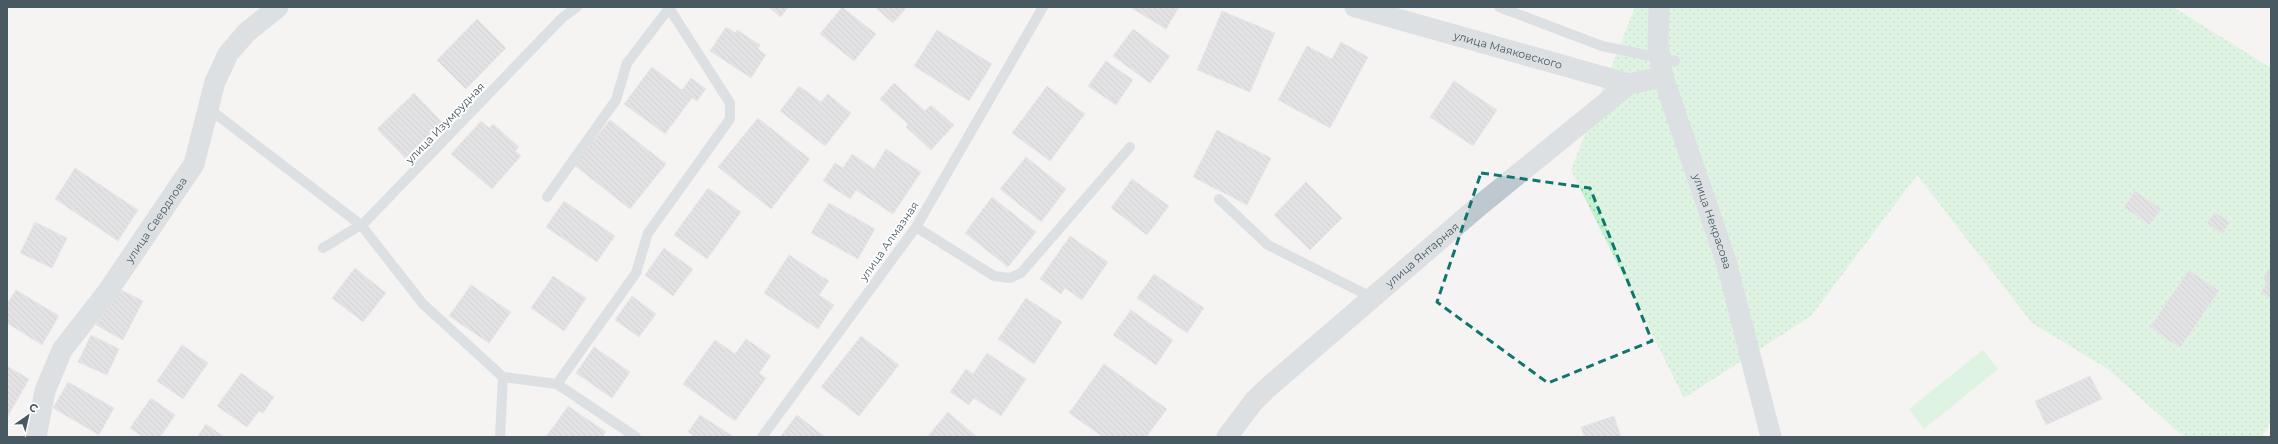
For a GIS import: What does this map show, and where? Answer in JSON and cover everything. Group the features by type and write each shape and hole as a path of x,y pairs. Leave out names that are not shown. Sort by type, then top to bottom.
{"street":[{"name":"улица Свердлова","path":"36,437 45,391 62,350 108,291 194,164 215,82 228,54 246,33 278,7"},
{"name":"улица Маяковского","path":"1355,7 1629,84 1666,65"},
{"name":"улица Некрасова","path":"1659,7 1658,46 1666,65 1726,261 1771,437"},
{"name":"улица Янтарная","path":"1227,437 1254,401 1480,206 1629,84"}],"lane":[{"name":"улица Изумрудная","path":"323,248 360,225 438,148 562,18 577,7"},
{"name":"улица Алмазная","path":"762,437 916,227 1043,7"},
{"path":"1499,7 1602,46 1666,65"},
{"path":"547,197 616,100 627,63 670,8 730,103 730,120 648,233 636,273 558,384"},
{"path":"208,108 360,225 423,304 503,377 558,384 636,437"},
{"path":"916,227 994,276 1014,277 1021,273 1130,147"},
{"path":"1219,199 1268,245 1373,298"},
{"path":"500,437 503,377"}],"highlighted area":[{"path":"1481,173 1590,188 1652,341 1548,383 1437,302"}],"green space":[{"path":"1635,7 2173,7 2271,68 2271,421 2262,437 2184,437 2108,369 2032,323 1917,175 1811,316 1684,398 1571,170"},
{"path":"1983,350 1998,369 1924,429 1909,409"}],"building":[{"path":"768,7 788,7 781,17"},
{"path":"842,7 876,34 854,61 820,34"},
{"path":"875,7 907,7 893,23"},
{"path":"1130,7 1179,7 1166,29"},
{"path":"1222,11 1275,33 1250,92 1197,70"},
{"path":"477,19 506,48 466,89 437,60"},
{"path":"726,27 736,33 737,30 760,45 758,49 766,55 751,78 710,51"},
{"path":"1133,29 1170,56 1150,83 1113,56"},
{"path":"937,30 992,64 969,101 914,66"},
{"path":"1341,42 1368,57 1330,128 1278,100 1307,46 1332,59"},
{"path":"1106,61 1133,80 1116,105 1088,86"},
{"path":"652,67 682,90 691,78 706,89 697,101 692,98 665,134 624,104"},
{"path":"1454,81 1497,110 1473,146 1430,117"},
{"path":"894,83 925,111 931,105 954,125 931,150 906,127 908,124 880,99"},
{"path":"799,86 821,102 828,94 851,113 825,146 780,111"},
{"path":"1047,86 1085,114 1050,161 1012,133"},
{"path":"414,93 442,122 405,158 377,129"},
{"path":"758,118 810,159 771,209 718,167"},
{"path":"610,120 666,164 630,209 574,165"},
{"path":"481,121 489,128 493,124 519,147 515,151 521,156 492,189 451,154"},
{"path":"1217,130 1271,158 1247,205 1193,177"},
{"path":"886,149 921,172 893,214 856,190 850,199 823,181 835,163 843,168 852,154 874,169"},
{"path":"1026,157 1066,189 1041,222 1000,189"},
{"path":"75,168 138,210 118,241 55,199"},
{"path":"1132,179 1169,206 1147,235 1111,208"},
{"path":"1306,182 1342,218 1310,250 1274,215"},
{"path":"708,188 741,212 707,259 674,235"},
{"path":"2135,191 2161,209 2150,225 2124,207"},
{"path":"992,197 1036,232 1008,267 965,233"},
{"path":"564,201 615,236 597,262 546,227"},
{"path":"829,203 875,229 858,259 811,233"},
{"path":"2215,212 2230,222 2222,234 2207,223"},
{"path":"35,222 67,238 52,268 20,253"},
{"path":"1070,236 1108,262 1082,300 1065,288 1061,294 1040,279"},
{"path":"664,248 693,269 673,296 645,275"},
{"path":"789,255 829,281 819,295 834,305 818,329 764,293"},
{"path":"355,268 386,293 363,322 332,298"},
{"path":"2189,270 2219,291 2180,348 2150,327"},
{"path":"1154,274 1204,308 1187,333 1137,298"},
{"path":"553,276 586,298 564,331 531,308"},
{"path":"2269,279 2271,280 2271,299 2261,292"},
{"path":"471,285 511,312 489,343 449,316"},
{"path":"115,287 143,301 123,340 96,325"},
{"path":"16,290 59,316 42,345 7,323 7,304"},
{"path":"632,296 656,314 639,337 615,320"},
{"path":"1026,298 1062,322 1034,364 998,339"},
{"path":"1131,310 1173,340 1156,365 1113,335"},
{"path":"91,335 119,349 107,375 78,362"},
{"path":"861,336 899,365 859,416 821,387"},
{"path":"746,339 771,356 759,373 766,378 735,421 683,384 715,340 735,354"},
{"path":"182,345 208,363 183,399 157,381"},
{"path":"594,347 630,372 612,398 576,373"},
{"path":"987,353 1026,379 1001,416 974,398 969,405 950,392 966,369 973,374"},
{"path":"1104,364 1167,409 1146,437 1103,437 1069,413"},
{"path":"7,366 29,379 8,416 7,415"},
{"path":"241,373 274,397 263,413 259,411 247,427 217,406"},
{"path":"2090,376 2102,399 2046,425 2035,401"},
{"path":"68,382 114,408 99,435 53,408"},
{"path":"151,398 175,415 160,437 143,437 130,428"},
{"path":"568,406 606,432 602,437 546,437"},
{"path":"948,412 977,437 927,437"},
{"path":"700,415 734,437 692,437 693,435 688,432"},
{"path":"797,415 825,437 780,437"},
{"path":"1614,416 1621,437 1584,437 1581,427"},
{"path":"206,424 224,437 197,437"}]}
